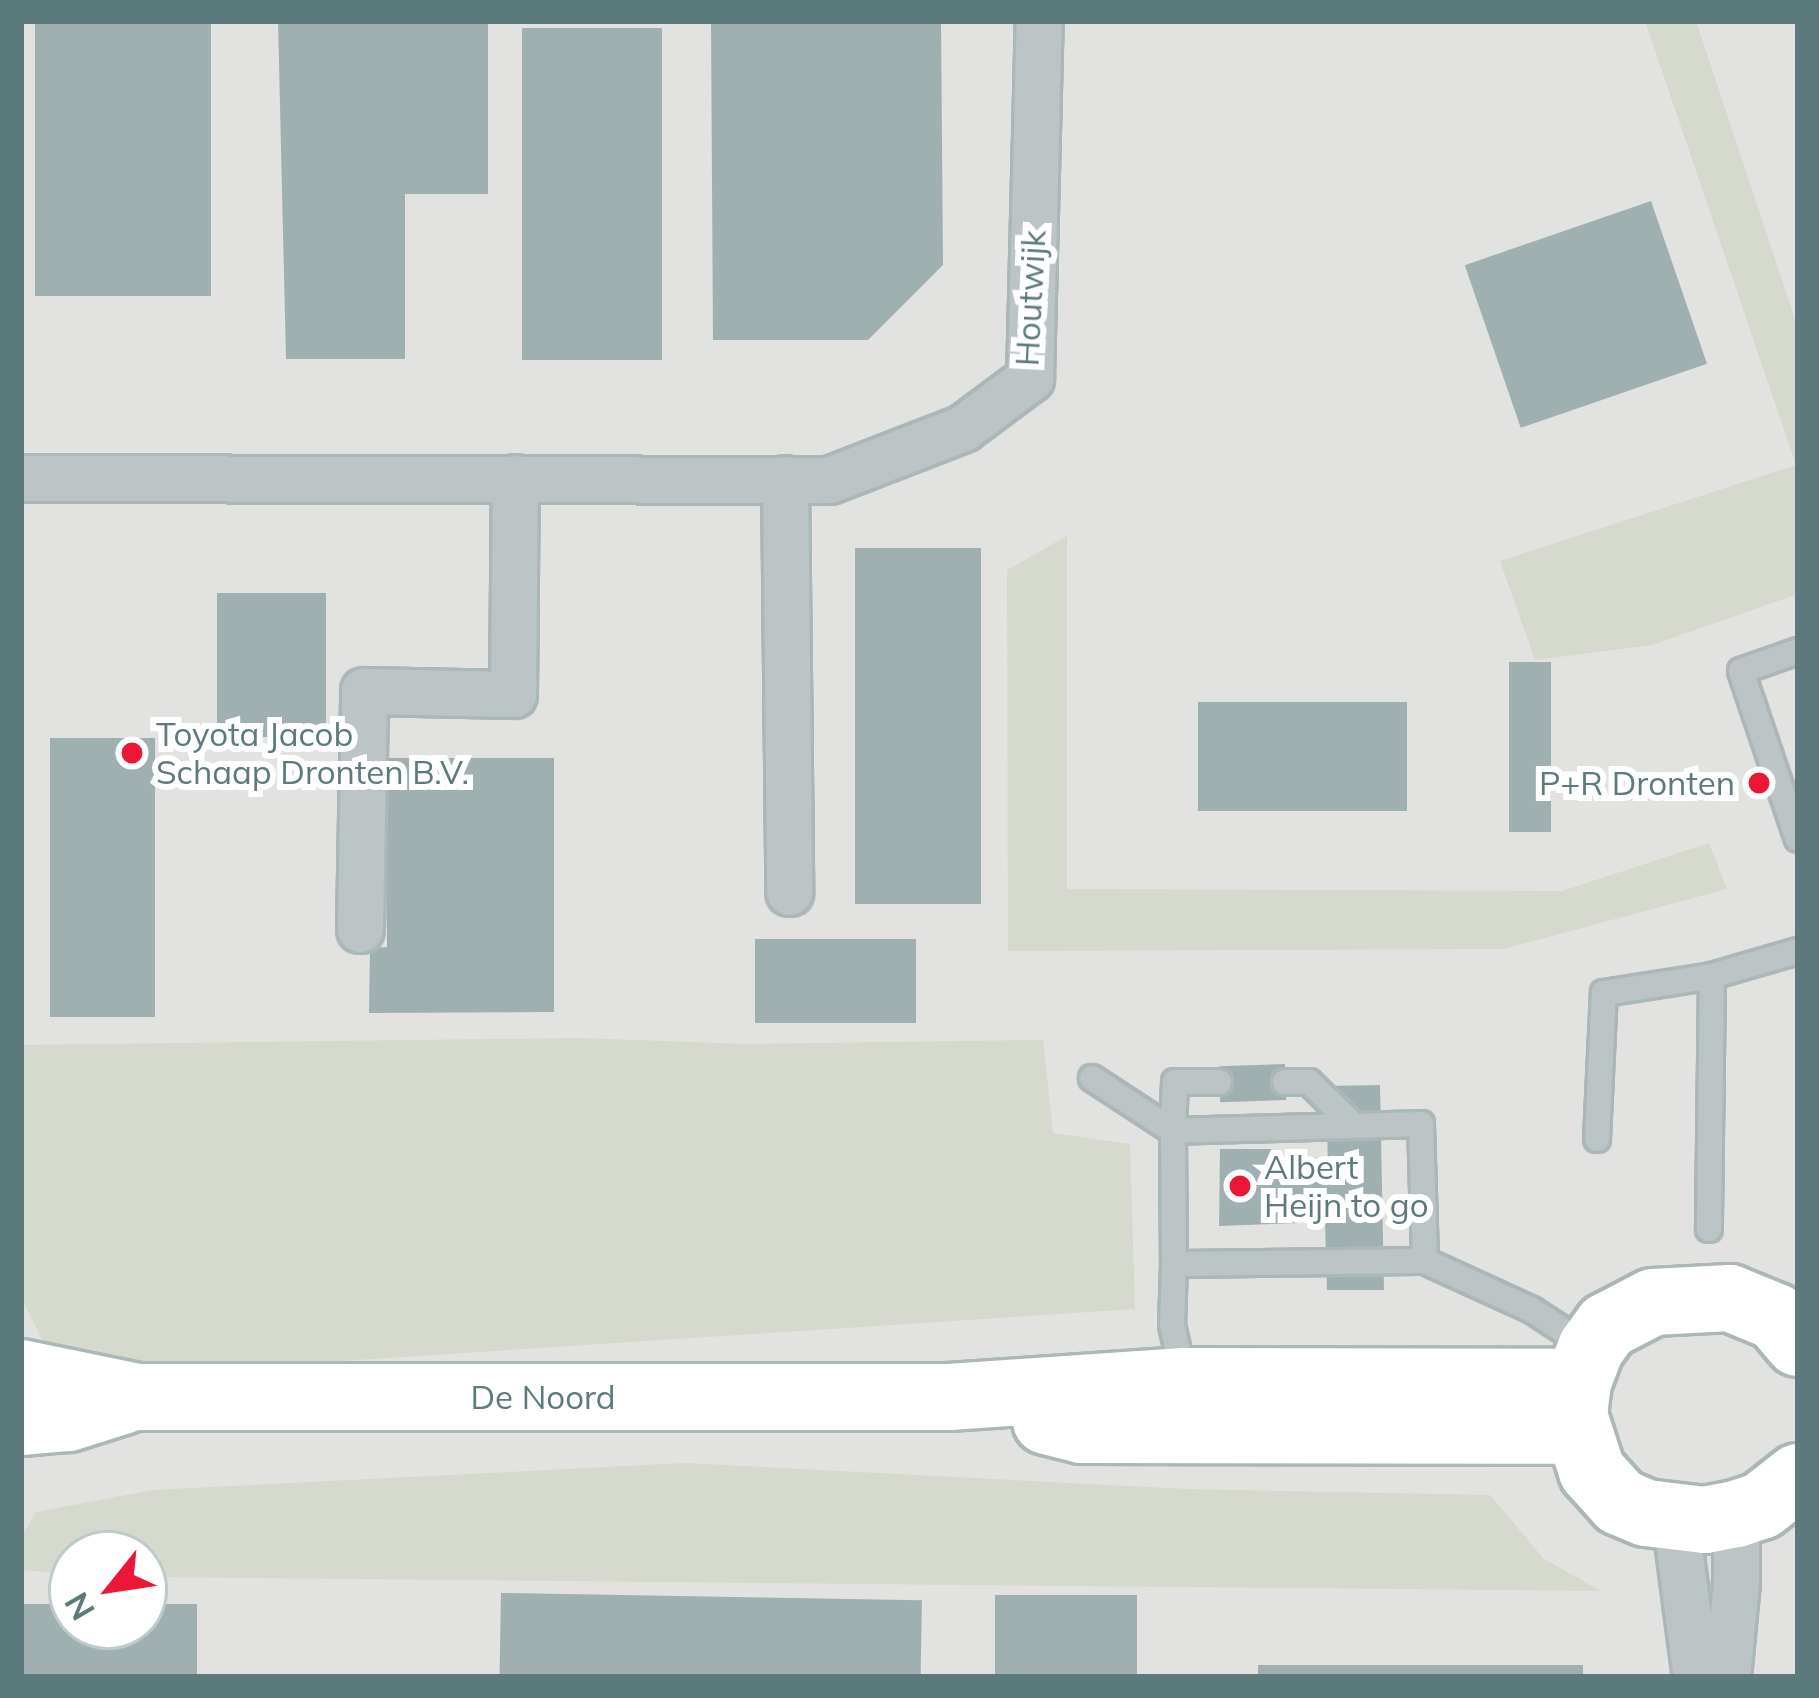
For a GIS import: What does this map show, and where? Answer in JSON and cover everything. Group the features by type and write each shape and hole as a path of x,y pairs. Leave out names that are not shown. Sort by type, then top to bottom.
{"main road":[{"path":"1798,1343 1776,1316 1730,1298 1653,1302 1607,1326 1582,1387 1604,1488 1646,1513 1705,1516 1761,1506 1798,1477"},
{"name":"De Noord","path":"21,1373 137,1396 949,1397 1202,1406 1582,1387"},
{"name":"De Noord","path":"21,1422 68,1418 137,1396"}],"street":[{"name":"Houtwijk","path":"21,478 829,480 963,428 1030,378 1039,21"},
{"path":"360,929 364,691 513,694 515,478"},
{"path":"785,479 789,892"},
{"path":"1696,1677 1705,1516"},
{"path":"1705,1516 1736,1582 1727,1677"}],"lane":[{"path":"1798,651 1742,671 1798,839"},
{"path":"1597,1139 1604,993 1712,976 1798,951"},
{"path":"1709,1229 1712,976"},
{"path":"1092,1078 1173,1131 1421,1124 1425,1261"},
{"path":"1202,1406 1172,1325 1175,1082 1219,1082"},
{"path":"1285,1082 1309,1082 1354,1126"},
{"path":"1174,1264 1425,1261 1532,1310 1582,1387"}],"shaded area":[{"path":"21,21 1798,21 1798,1677 21,1677"},
{"path":"1645,21 1696,21 1798,328 1798,594 1652,645 1535,660 1500,561 1796,465"},
{"path":"1067,536 1067,889 1562,891 1709,843 1727,889 1503,949 1008,951 1007,570"},
{"path":"578,1038 747,1044 1043,1040 1053,1133 1130,1144 1135,1309 173,1372 50,1355 21,1297 21,1045"},
{"path":"685,1463 1186,1489 1490,1495 1544,1559 1601,1591 168,1577 168,1530 48,1530 48,1572 21,1570 21,1538 36,1512 153,1490"}],"building":[{"path":"35,21 211,21 211,296 35,296"},
{"path":"278,21 488,21 488,194 405,194 405,359 286,359"},
{"path":"711,21 941,21 943,265 868,340 713,340"},
{"path":"522,28 662,28 662,360 522,360"},
{"path":"1651,201 1707,364 1521,428 1465,265"},
{"path":"855,548 981,548 981,904 855,904"},
{"path":"217,593 326,593 326,737 217,737"},
{"path":"1509,662 1551,662 1551,832 1509,832"},
{"path":"1198,702 1407,702 1407,811 1198,811"},
{"path":"50,738 155,738 155,1017 50,1017"},
{"path":"386,758 554,758 554,1012 369,1013 370,948 387,947"},
{"path":"755,939 916,939 916,1023 755,1023"},
{"path":"1285,1064 1286,1100 1220,1102 1219,1066"},
{"path":"1380,1085 1384,1290 1327,1290 1325,1222 1219,1226 1220,1149 1271,1149 1271,1167 1328,1166 1326,1086"},
{"path":"501,1593 922,1600 921,1677 500,1677"},
{"path":"995,1595 1137,1595 1137,1677 995,1677"},
{"path":"21,1604 48,1604 48,1650 168,1650 168,1604 197,1604 197,1677 21,1677"},
{"path":"1258,1665 1583,1665 1583,1677 1258,1677"}],"place":[{"name":"Toyota Jacob Schaap Dronten B.V.","path":"132,753"},
{"name":"P+R Dronten","path":"1759,783"},
{"name":"Albert Heijn to go","path":"1240,1186"}]}
